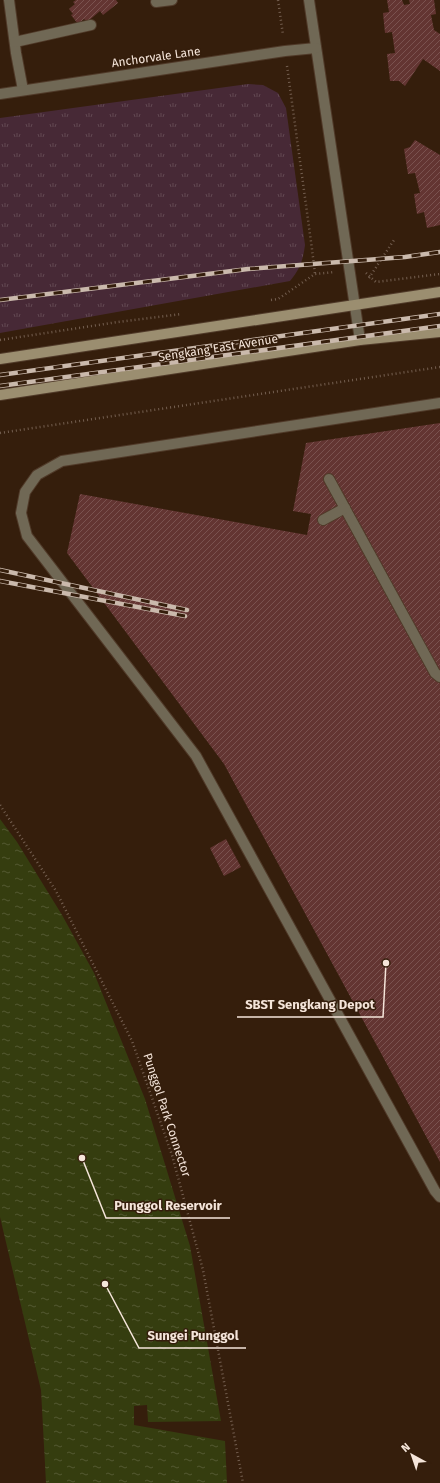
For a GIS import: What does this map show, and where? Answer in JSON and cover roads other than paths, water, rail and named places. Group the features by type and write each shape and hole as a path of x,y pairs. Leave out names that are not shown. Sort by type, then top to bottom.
{"main road":[{"name":"Sengkang East Avenue","path":"0,359 440,292"},
{"name":"Sengkang East Avenue","path":"0,395 360,340 440,332"}],"street":[{"path":"9,0 24,90"},
{"path":"156,2 172,0"},
{"path":"309,0 360,340"},
{"path":"15,42 90,25"},
{"name":"Anchorvale Lane","path":"0,94 316,48"},
{"path":"440,403 62,461 36,475 24,492 21,513 27,536 196,756 431,1184 440,1197"},
{"path":"329,479 435,673 440,677"},
{"path":"323,520 345,508"}],"water":[{"path":"0,819 17,842 62,915 94,973 145,1099 190,1246 221,1421 148,1422 147,1405 134,1406 134,1425 225,1441 227,1483 46,1483 41,1390 0,1217"}],"railway":[{"path":"0,300 248,269 405,257 440,252"},
{"path":"0,375 440,314"},
{"path":"0,386 440,326"},
{"path":"0,570 187,610"},
{"path":"0,581 185,616"}],"place":[{"name":"SBST Sengkang Depot","path":"386,963"},
{"name":"Punggol Reservoir","path":"82,1158"},
{"name":"Sungei Punggol","path":"105,1284"}]}
